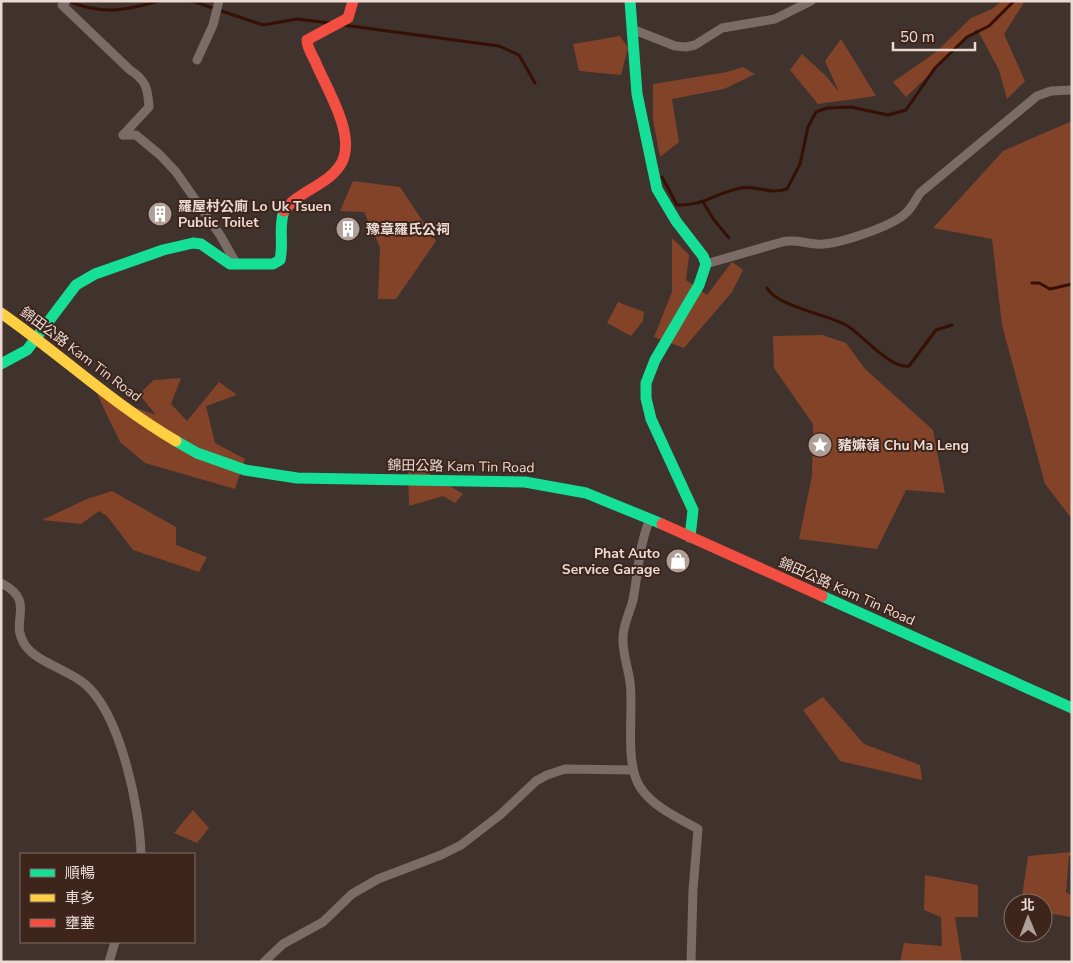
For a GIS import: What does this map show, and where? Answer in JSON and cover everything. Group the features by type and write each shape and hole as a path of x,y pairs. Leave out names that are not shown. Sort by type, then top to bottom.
{"street":[{"path":"66,1 62,5 130,70 140,76 148,87 149,107 123,135 136,135 160,155 176,172 220,235 237,265"},
{"path":"198,60 212,25 218,1"},
{"path":"1,364 26,350 76,285 94,274 193,243 201,244 223,262 237,265 279,262 282,258 282,218 284,209 293,200 331,176 340,163 346,147 346,133 307,44 310,37 348,18 353,1"},
{"path":"630,1 637,94 657,189 676,221 703,256 706,264 699,285 655,360 646,383 646,398 651,419 693,510 690,536"},
{"path":"632,29 675,46 686,46 695,44 722,28 775,19 811,1"},
{"path":"706,264 782,242 793,240 817,244 844,240 879,228 906,213 920,193 1037,96 1052,91 1072,90"},
{"name":"錦田公路 Kam Tin Road","path":"1,314 36,337 152,426 197,453 245,470 297,478 525,482 546,484 586,493 690,536 1072,708"},
{"path":"650,519 643,538 633,600 623,636 631,694 630,731 633,770 640,787 660,807 698,829 692,890 691,962"},
{"path":"1,584 14,590 21,602 19,628 26,647 85,684 108,717 131,781 140,820 141,853"},
{"path":"264,962 283,944 322,922 342,903 361,889 378,879 441,855 460,845 500,815 536,781 547,775 564,768 633,770"},
{"path":"109,962 115,943"}],"shaded area":[{"path":"1002,1 1025,1 1004,34 1025,81 1007,99 999,70 977,29 906,97 893,82 936,52 971,18 992,9"},
{"path":"620,36 628,48 621,75 579,71 573,44"},
{"path":"841,39 876,96 818,104 790,70 802,54 826,76 839,92 825,61"},
{"path":"743,67 755,74 724,89 672,99 679,142 660,157 653,120 653,84 727,72"},
{"path":"1072,121 1072,519 1045,484 1002,325 992,239 933,228 1003,151"},
{"path":"353,181 400,187 436,241 396,299 378,299 380,247 364,212 340,211"},
{"path":"672,238 689,255 686,280 707,295 732,262 743,270 732,292 684,348 654,337 672,292"},
{"path":"618,302 644,312 643,321 631,336 607,323"},
{"path":"822,335 846,343 865,369 933,430 945,493 906,490 877,549 799,539 812,476 813,424 774,368 773,336"},
{"path":"181,378 171,404 187,421 219,382 237,395 206,406 215,443 245,459 235,489 145,463 120,442 97,394 156,415 139,394 154,380"},
{"path":"423,470 463,494 455,503 443,496 409,506 408,472"},
{"path":"112,491 176,527 176,545 207,557 199,572 133,550 107,516 99,511 81,524 42,520 87,499"},
{"path":"823,697 864,744 920,765 922,780 840,761 803,710"},
{"path":"193,810 209,828 197,843 174,833"},
{"path":"1072,852 1072,856 1069,856 1066,892 1072,896 1072,922 1071,917 1053,914 1053,893 1022,893 1028,856"},
{"path":"925,875 978,885 978,917 955,917 962,962 900,962 904,943 942,946 941,917 924,910"}],"waterway":[{"path":"68,1 103,10 124,9 159,1"},
{"path":"192,1 263,25 297,19 330,23"},
{"path":"662,177 677,205 687,205 703,201 725,192 747,187 768,191 787,189 800,164 808,127 816,112 827,108 851,107 888,115 906,110 935,68 967,37 989,26 1014,1"},
{"path":"343,25 499,46 519,55 535,83"},
{"path":"703,202 714,220 729,238"},
{"path":"1032,283 1039,283 1050,289 1072,284"},
{"path":"767,288 781,300 846,325 885,357 902,366 909,366 936,330 952,325"}],"traffic: fast":[{"path":"630,1 637,94 657,189 676,221 703,256 706,264 699,285 655,360 646,383 646,398 651,419 693,510 690,537"},
{"path":"1,364 27,350 76,285 95,274 163,250 193,243 201,244 230,264 273,264 280,260 281,223 284,211"},
{"path":"176,441 197,453 245,470 297,478 525,482 586,493 662,524"},
{"path":"822,596 1072,708"}],"traffic: slow":[{"path":"1,313 131,412 176,441"}],"traffic: jam":[{"path":"284,211 290,204 330,176 342,162 345,151 343,125 310,51 307,40 348,18 353,1"},
{"path":"662,524 822,596"}],"place":[{"name":"羅屋村公廁 Lo Uk Tsuen Public Toilet","path":"160,214"},
{"name":"豫章羅氏公祠","path":"348,229"},
{"name":"豬嫲嶺 Chu Ma Leng","path":"820,445"},
{"name":"Phat Auto Service Garage","path":"678,561"}]}
